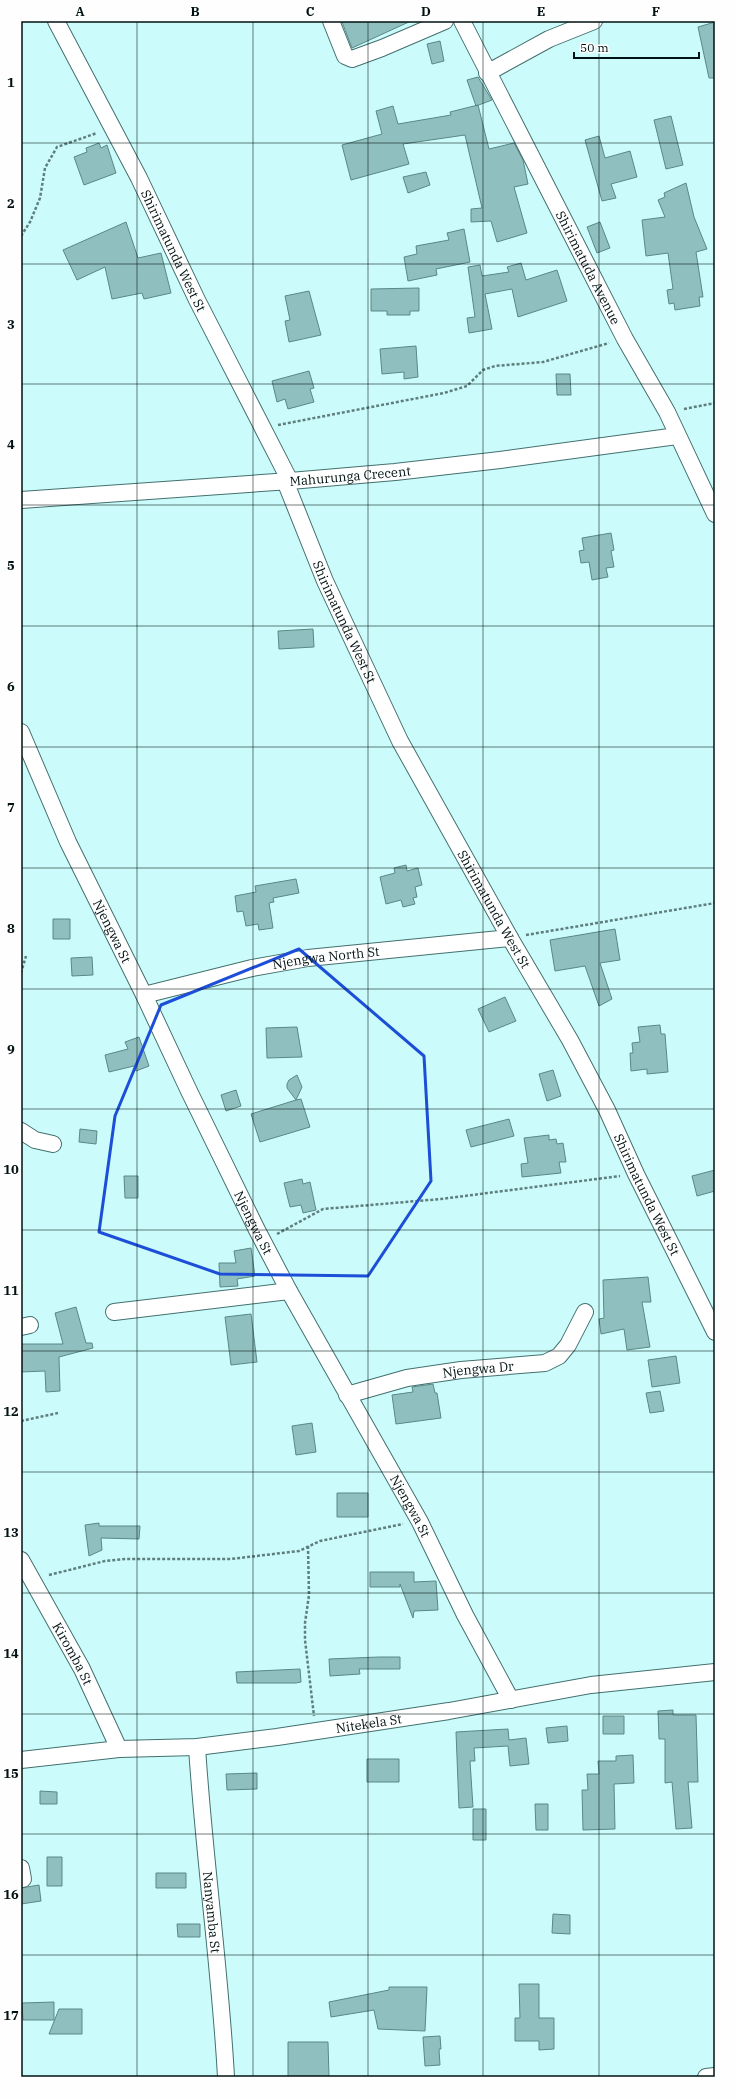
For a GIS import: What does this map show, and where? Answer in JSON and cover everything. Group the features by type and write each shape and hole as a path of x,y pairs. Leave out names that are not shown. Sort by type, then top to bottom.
{"street":[{"name":"Shirimatunda West St","path":"56,21 112,128 262,428 287,481 325,581 400,741 510,938 570,1040 607,1110 636,1174 715,1332"},
{"path":"331,21 342,51 345,56 352,59 445,21"},
{"name":"Shirimatuda Avenue","path":"462,21 487,73 625,338 667,412 715,514"},
{"path":"487,73 550,39 594,21"},
{"name":"Mahurunga Crecent","path":"21,500 287,481 493,461 677,436"},
{"name":"Njengwa St","path":"21,732 68,842 144,995 263,1242 289,1291 420,1522 465,1615 511,1700"},
{"name":"Njengwa North St","path":"144,995 252,968 308,958 510,938"},
{"path":"21,1131 35,1140 53,1144"},
{"path":"114,1312 289,1291"},
{"name":"Njengwa Dr","path":"347,1394 407,1378 461,1370 545,1363 559,1356 568,1345 585,1312"},
{"name":"Kiromba St","path":"21,1560 82,1669 120,1749"},
{"name":"Nitekela St","path":"21,1760 120,1749 197,1747 315,1732 511,1700 591,1685 715,1672"},
{"name":"Nanyamba St","path":"197,1747 202,1818 222,2005 226,2077"},
{"path":"706,2077 715,2076"}],"path":[{"path":"21,236 30,222 40,198 45,168 57,147 76,139 112,128"},
{"path":"262,428 444,393 467,386 483,370 495,366 542,362 625,338"},
{"path":"667,412 715,403"},
{"path":"510,938 715,903"},
{"path":"21,973 26,956"},
{"path":"263,1242 323,1210 441,1199 636,1174"},
{"path":"21,1421 58,1413"},
{"path":"31,1580 119,1560 231,1559 299,1550 320,1541 384,1527 420,1522"},
{"path":"308,1546 309,1595 305,1623 305,1640 315,1732"}],"highlighted area":[{"path":"299,949 424,1056 431,1181 368,1276 220,1274 99,1232 115,1116 161,1005"}],"building":[{"path":"411,21 352,48 342,22"},
{"path":"715,22 715,78 709,78 698,27"},
{"path":"440,41 444,61 432,64 427,44"},
{"path":"478,77 492,100 476,106 467,80"},
{"path":"478,105 489,149 514,143 523,160 528,184 514,187 527,233 497,242 491,221 471,222 471,209 482,208 465,135 403,144 409,164 351,180 342,145 382,134 376,111 393,106 398,124 451,115 450,112"},
{"path":"671,116 683,165 666,169 654,120"},
{"path":"599,136 605,158 630,151 637,177 611,184 616,198 602,201 585,140"},
{"path":"99,143 101,148 107,145 116,173 84,185 74,157 87,152 86,148"},
{"path":"426,172 430,185 408,193 403,177"},
{"path":"686,183 694,217 707,249 696,252 703,297 699,297 700,306 675,310 674,303 669,304 667,290 673,289 668,253 646,256 642,220 665,217 658,200 665,197 664,193"},
{"path":"126,222 138,258 161,253 171,293 144,299 142,293 112,299 105,267 77,280 63,250"},
{"path":"600,222 610,248 597,253 587,227"},
{"path":"464,229 470,262 436,269 437,275 408,281 404,257 417,254 416,246 449,240 447,233"},
{"path":"521,263 526,280 557,270 567,301 518,317 512,289 485,294 492,329 469,333 467,318 475,317 468,267 480,265 482,276 509,272 507,267"},
{"path":"419,288 419,311 410,311 410,315 387,315 387,311 371,311 371,289"},
{"path":"309,291 321,335 289,342 285,321 290,320 285,296"},
{"path":"416,346 418,377 404,379 404,372 382,374 380,349"},
{"path":"309,371 314,388 310,389 314,402 288,409 285,399 277,402 272,381"},
{"path":"556,374 570,374 571,395 557,395"},
{"path":"611,533 614,550 611,551 614,567 606,568 608,577 592,580 589,562 581,563 579,551 584,550 582,538"},
{"path":"313,629 314,647 279,649 278,631"},
{"path":"406,865 407,871 418,868 422,885 415,887 417,897 413,898 415,904 403,907 401,900 386,904 380,877 395,873 394,868"},
{"path":"296,879 299,893 273,898 274,902 269,903 273,928 259,930 258,924 246,926 243,911 237,912 235,896 256,892 255,886"},
{"path":"53,919 70,919 70,939 53,939"},
{"path":"615,929 620,960 600,963 612,999 599,1006 585,966 555,971 550,940"},
{"path":"92,957 93,975 72,976 71,958"},
{"path":"505,997 516,1021 489,1032 478,1009"},
{"path":"660,1025 661,1034 665,1034 668,1072 647,1074 647,1069 631,1071 630,1053 633,1053 632,1043 640,1042 638,1027"},
{"path":"297,1027 302,1057 267,1058 266,1028"},
{"path":"139,1037 149,1066 136,1071 134,1066 109,1072 105,1055 128,1049 125,1042"},
{"path":"553,1070 561,1096 547,1101 539,1074"},
{"path":"297,1075 302,1087 296,1100 287,1088 287,1084 289,1080"},
{"path":"236,1090 241,1106 226,1111 221,1095"},
{"path":"301,1099 310,1127 260,1142 251,1114"},
{"path":"509,1119 514,1136 471,1147 466,1130"},
{"path":"80,1129 97,1131 96,1144 79,1142"},
{"path":"549,1135 549,1140 556,1139 557,1144 563,1143 566,1162 559,1162 561,1173 522,1177 521,1164 528,1163 524,1138"},
{"path":"715,1170 715,1191 697,1196 692,1176"},
{"path":"124,1176 138,1176 138,1198 125,1198"},
{"path":"302,1179 303,1184 310,1182 316,1210 303,1213 301,1205 290,1207 284,1183"},
{"path":"251,1248 255,1276 237,1279 238,1286 220,1287 219,1263 236,1263 234,1251"},
{"path":"648,1277 651,1302 642,1302 650,1347 627,1350 624,1329 601,1334 599,1319 604,1318 603,1280"},
{"path":"76,1307 86,1343 92,1343 93,1348 59,1357 60,1391 46,1392 45,1371 21,1372 21,1344 63,1344 55,1313"},
{"path":"251,1314 257,1362 231,1365 225,1317"},
{"path":"676,1356 680,1383 652,1387 648,1360"},
{"path":"433,1384 435,1393 437,1393 441,1418 396,1424 392,1395 413,1392 412,1387"},
{"path":"660,1391 664,1411 650,1413 646,1393"},
{"path":"312,1423 316,1452 296,1455 292,1426"},
{"path":"337,1493 368,1493 368,1517 337,1517"},
{"path":"99,1523 99,1526 140,1526 139,1539 101,1538 102,1550 89,1556 85,1525"},
{"path":"370,1572 414,1572 414,1582 436,1581 438,1610 414,1611 413,1618 400,1584 400,1587 370,1587"},
{"path":"400,1657 400,1669 359,1669 360,1674 330,1676 329,1659"},
{"path":"300,1669 301,1682 237,1683 236,1672"},
{"path":"673,1710 673,1715 696,1715 698,1782 688,1782 692,1828 676,1829 672,1782 665,1783 665,1739 659,1739 658,1711"},
{"path":"603,1716 624,1716 624,1734 603,1734"},
{"path":"567,1726 568,1741 548,1743 546,1728"},
{"path":"508,1729 509,1740 526,1738 529,1764 510,1766 508,1746 474,1748 475,1761 470,1761 473,1807 459,1808 456,1732"},
{"path":"633,1755 634,1783 614,1784 615,1829 583,1830 582,1790 588,1790 587,1774 599,1774 598,1761 616,1761 616,1756"},
{"path":"367,1759 399,1759 399,1782 367,1782"},
{"path":"257,1773 257,1789 227,1790 226,1774"},
{"path":"40,1791 57,1792 57,1804 40,1804"},
{"path":"535,1804 548,1804 548,1830 536,1830"},
{"path":"473,1809 486,1809 486,1840 473,1840"},
{"path":"47,1857 62,1857 62,1886 47,1886"},
{"path":"156,1873 186,1873 186,1888 156,1888"},
{"path":"39,1885 41,1901 21,1904 21,1888"},
{"path":"553,1914 570,1915 570,1934 552,1933"},
{"path":"177,1924 200,1924 200,1937 178,1937"},
{"path":"519,1984 539,1984 539,2018 554,2018 554,2049 539,2050 539,2041 515,2041 515,2018 520,2018"},
{"path":"389,1987 427,1987 425,2031 378,2029 374,2010 331,2017 329,2002 389,1990"},
{"path":"54,2002 54,2020 23,2020 22,2003"},
{"path":"59,2009 82,2009 82,2034 49,2034"},
{"path":"440,2036 440,2065 425,2066 423,2037"},
{"path":"288,2042 328,2042 329,2077 288,2077"}]}
